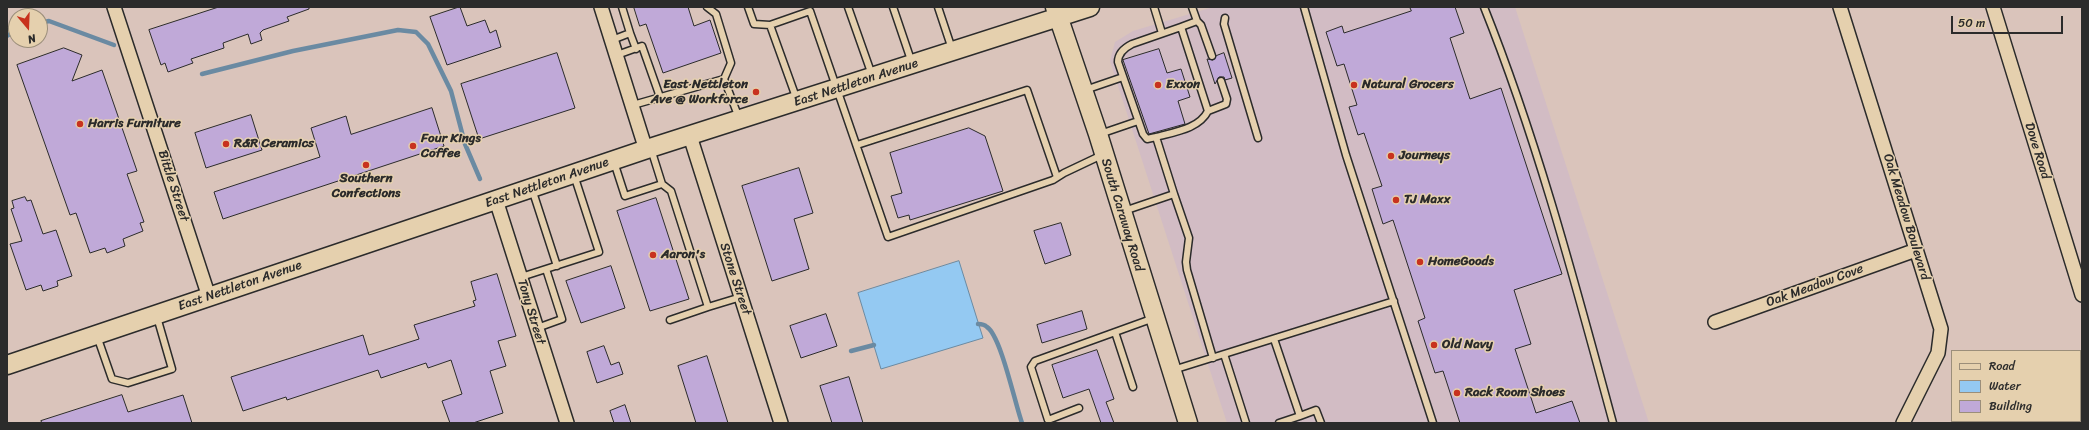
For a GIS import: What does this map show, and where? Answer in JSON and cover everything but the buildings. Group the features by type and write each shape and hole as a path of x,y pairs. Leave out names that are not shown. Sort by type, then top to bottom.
{"main road":[{"name":"East Nettleton Avenue","path":"7,365 648,149 953,52 1057,12 1090,7"},
{"name":"South Caraway Road","path":"1057,12 1098,134 1154,318 1188,423"}],"street":[{"name":"Bittle Street","path":"114,7 209,297"},
{"path":"601,7 648,149"},
{"name":"Oak Meadow Boulevard","path":"1840,7 1941,329 1938,353 1903,423"},
{"name":"Dove Road","path":"1993,7 2082,295"},
{"name":"Stone Street","path":"690,136 781,423"},
{"name":"Tony Street","path":"496,200 567,423"},
{"name":"Oak Meadow Cove","path":"1715,322 1916,250"}],"lane":[{"path":"622,7 636,48"},
{"path":"707,7 716,14 731,63 724,78 740,120"},
{"path":"748,7 754,24 770,25 810,11 888,237 1053,180 1104,154"},
{"path":"848,7 873,77"},
{"path":"893,7 913,65"},
{"path":"938,7 953,52"},
{"path":"1154,7 1162,33"},
{"path":"1192,7 1197,21 1201,25 1212,56"},
{"path":"1304,7 1346,156 1433,423"},
{"path":"1484,7 1511,73 1569,262 1613,423"},
{"path":"1225,18 1224,24 1258,138"},
{"path":"1181,27 1208,111 1205,118 1185,129 1147,139 1144,138 1138,121 1118,56 1124,48 1197,21"},
{"path":"770,25 798,101"},
{"path":"612,40 630,34"},
{"path":"617,55 642,46 660,97"},
{"path":"1083,90 1124,77"},
{"path":"633,105 724,78"},
{"path":"1208,111 1226,104 1227,99 1221,81"},
{"path":"857,145 1027,90 1058,177"},
{"path":"1098,134 1138,121"},
{"path":"1156,137 1189,238 1186,262 1187,270 1213,358"},
{"path":"648,149 662,184 671,191 708,307"},
{"path":"613,161 625,196 662,184"},
{"path":"521,277 599,252 574,174"},
{"path":"532,188 557,266"},
{"path":"1121,212 1174,194"},
{"path":"537,328 562,320 546,269"},
{"path":"670,320 741,297"},
{"path":"1171,371 1394,301"},
{"path":"97,334 112,379 128,384 172,369 156,314"},
{"path":"1079,408 1048,420 1031,367 1035,361 1154,318"},
{"path":"1115,332 1133,388"},
{"path":"1274,339 1300,416"},
{"path":"1224,354 1246,423"},
{"path":"1279,423 1316,410 1321,423"}],"shaded area":[{"path":"1213,7 1515,7 1649,423 1227,423 1110,61 1115,42 1133,31"}],"water":[{"path":"959,261 983,338 881,369 858,293"}],"waterway":[{"path":"48,21 114,45"},
{"path":"202,74 293,51 398,30 416,32 428,44 451,91 465,144 480,179"},
{"path":"978,324 987,327 997,343 1022,423"},
{"path":"851,351 874,345"}],"place":[{"name":"Exxon","path":"1158,85"},
{"name":"Natural Grocers","path":"1354,85"},
{"name":"East Nettleton Ave @ Workforce","path":"756,92"},
{"name":"Harris Furniture","path":"80,124"},
{"name":"R&R Ceramics","path":"226,144"},
{"name":"Four Kings Coffee","path":"413,146"},
{"name":"Journeys","path":"1391,156"},
{"name":"Southern Confections","path":"366,165"},
{"name":"TJ Maxx","path":"1396,200"},
{"name":"Aaron's","path":"653,255"},
{"name":"HomeGoods","path":"1420,262"},
{"name":"Old Navy","path":"1434,345"},
{"name":"Rack Room Shoes","path":"1457,393"}]}
